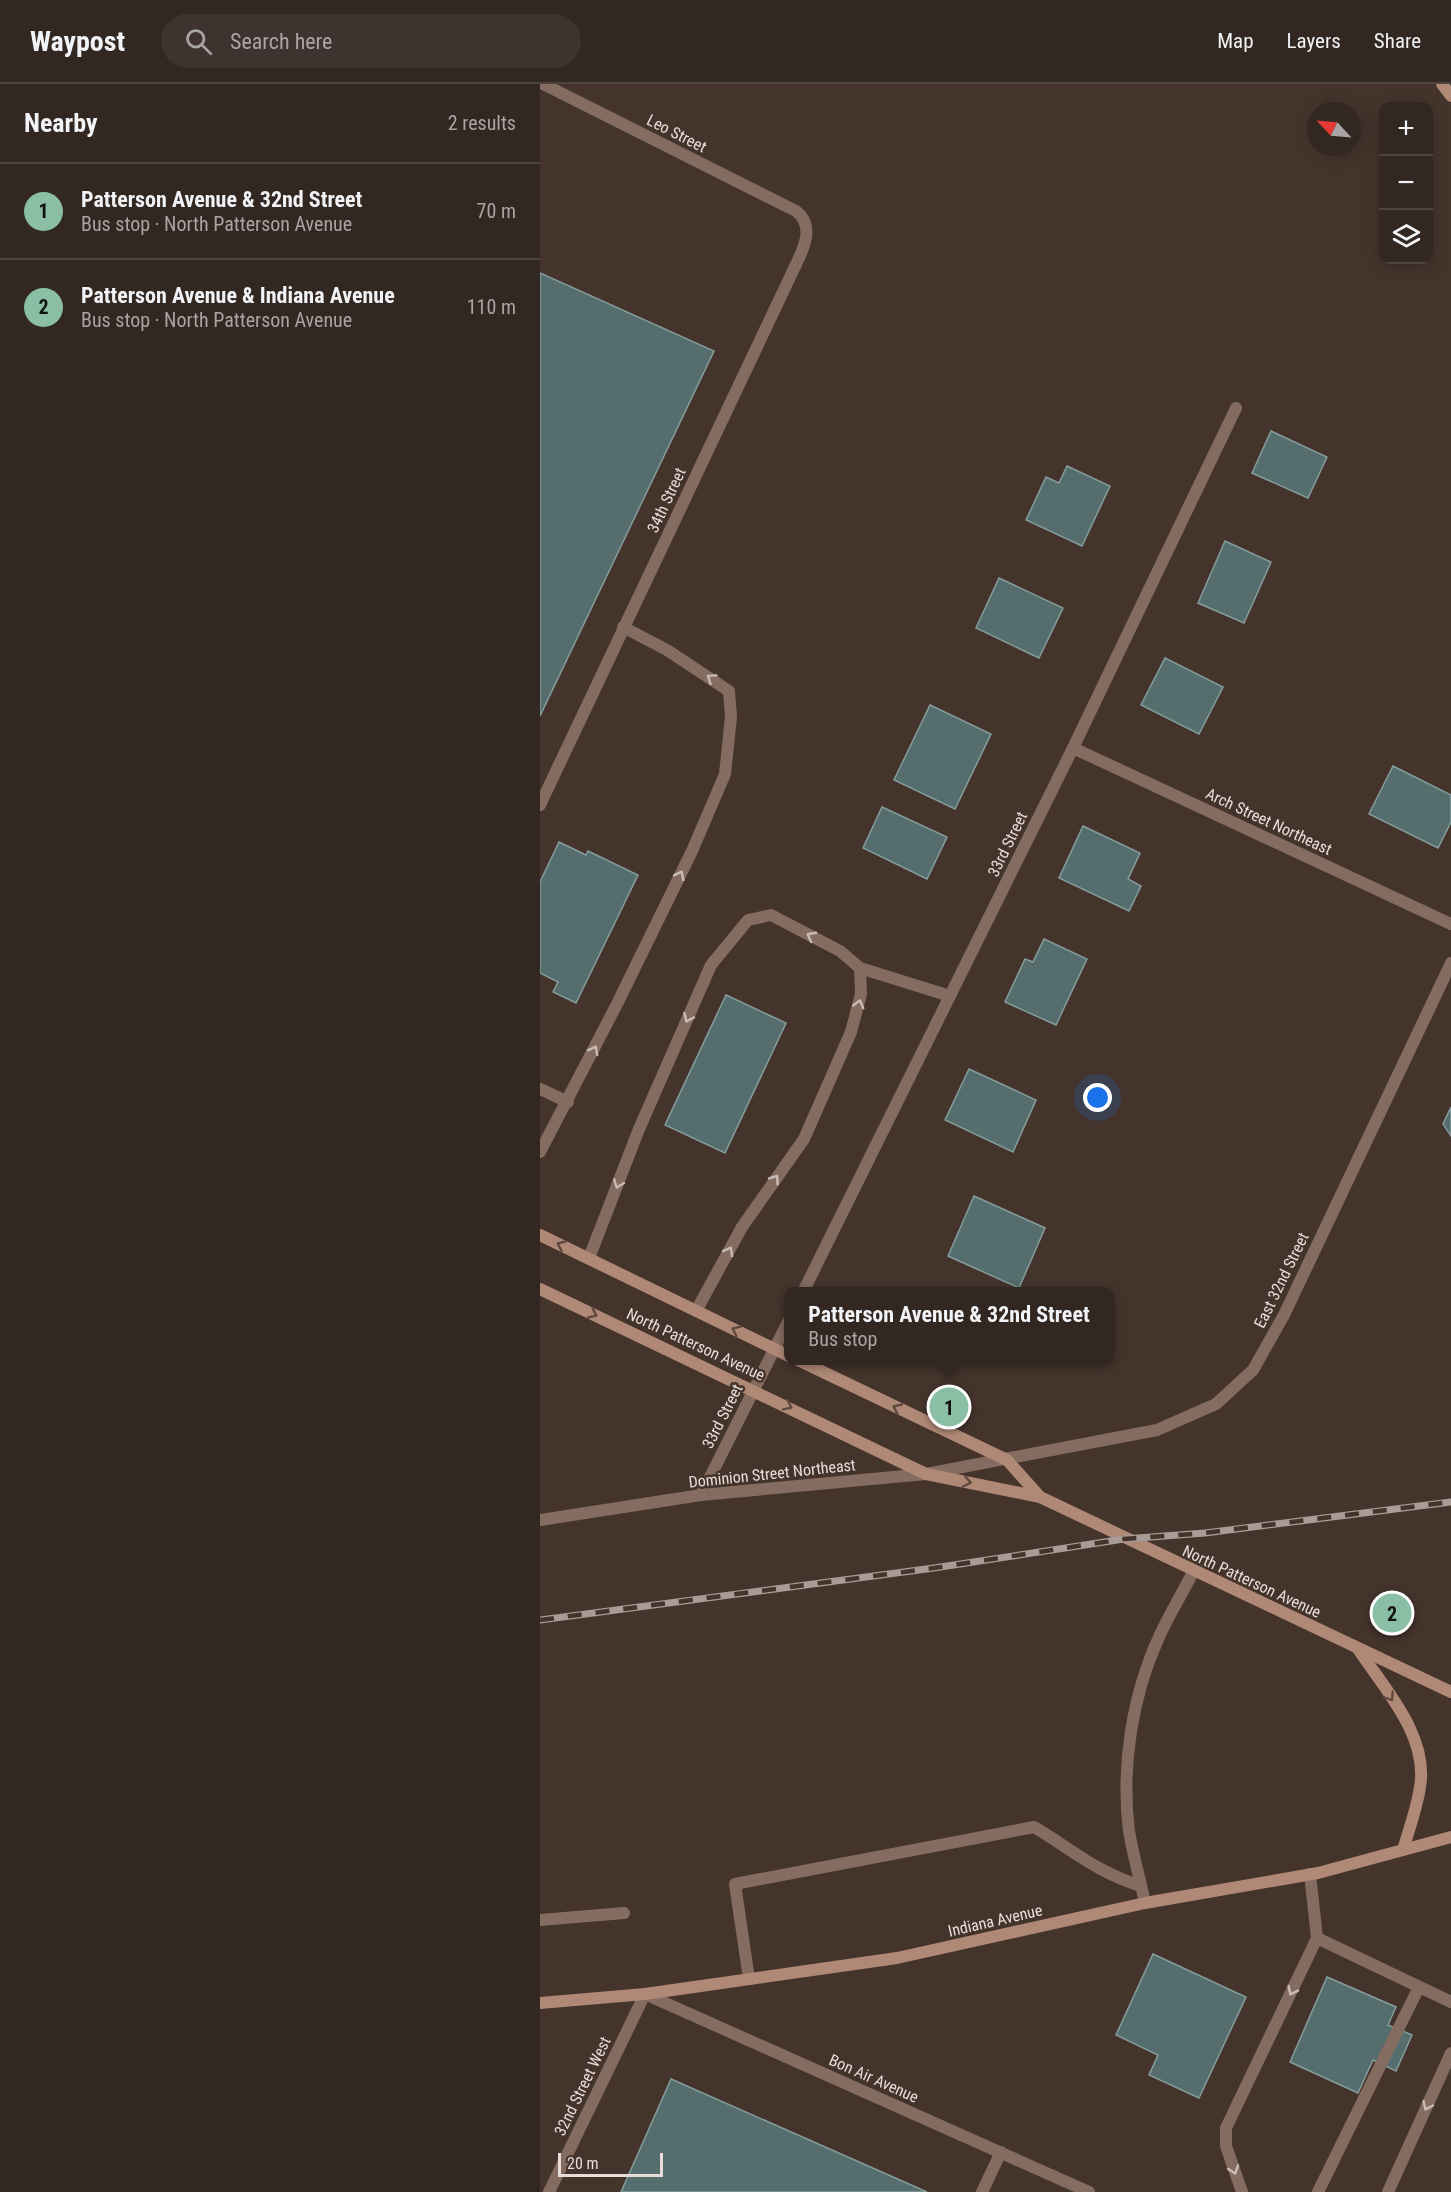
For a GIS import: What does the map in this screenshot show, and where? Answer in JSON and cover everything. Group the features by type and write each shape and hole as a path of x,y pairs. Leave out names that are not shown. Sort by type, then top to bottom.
{"main road":[{"path":"1442,84 1451,96"},
{"name":"North Patterson Avenue","path":"540,1235 784,1354"},
{"name":"North Patterson Avenue","path":"540,1289 926,1474 1040,1497 1193,1572 1451,1692"},
{"name":"North Patterson Avenue","path":"808,1365 1007,1460 1040,1497"},
{"path":"1357,1648 1407,1723 1418,1746 1421,1785 1403,1850"},
{"name":"Indiana Avenue","path":"540,2003 645,1994 897,1958 1145,1903 1310,1874 1451,1837"}],"street":[{"name":"Leo Street","path":"543,84 796,211"},
{"name":"34th Street","path":"540,805 803,248 808,227 804,217 796,211"},
{"name":"33rd Street","path":"804,1287 1073,748 1236,408"},
{"path":"540,1152 568,1102 692,851 725,774 731,717 729,691 667,650 623,627"},
{"name":"Arch Street Northeast","path":"1073,748 1451,924"},
{"path":"589,1257 639,1129 711,965 748,920 771,915 840,951 860,968 950,996"},
{"name":"East 32nd Street","path":"1007,1460 1157,1430 1216,1404 1253,1370 1284,1315 1451,963"},
{"path":"696,1311 742,1227 804,1139 851,1032 861,994 860,968"},
{"path":"540,1089 568,1102"},
{"name":"33rd Street","path":"701,1495 784,1330"},
{"name":"Dominion Street Northeast","path":"540,1520 701,1495 926,1474 1007,1460"},
{"path":"1145,1903 1129,1830 1127,1777 1132,1725 1142,1684 1158,1639 1193,1572"},
{"path":"749,1979 735,1884 1034,1827 1092,1866 1111,1876 1141,1886"},
{"path":"1242,2192 1226,2146 1226,2128 1317,1938 1310,1874"},
{"path":"540,1920 624,1913"},
{"path":"1317,1938 1451,2002"},
{"path":"1318,2192 1419,1987"},
{"name":"Bon Air Avenue","path":"645,1994 1089,2192"},
{"name":"32nd Street West","path":"549,2192 645,1994"},
{"path":"1388,2192 1451,2053"},
{"path":"982,2192 1001,2152"}],"building":[{"path":"540,273 714,351 540,716"},
{"path":"1271,431 1327,457 1308,498 1252,473"},
{"path":"1067,466 1110,486 1082,546 1026,520 1046,477 1059,483"},
{"path":"1225,541 1271,562 1244,623 1198,603"},
{"path":"999,578 1063,608 1039,658 976,628"},
{"path":"1165,658 1223,687 1199,734 1141,705"},
{"path":"930,705 991,734 955,809 894,780"},
{"path":"1393,766 1451,795 1451,822 1438,848 1369,814"},
{"path":"882,807 947,837 927,879 863,848"},
{"path":"1083,826 1140,853 1128,879 1141,886 1129,911 1059,878"},
{"path":"559,842 586,855 588,851 638,875 576,1003 553,992 558,982 540,973 540,882"},
{"path":"1044,939 1087,959 1056,1025 1005,1002 1025,959 1033,962"},
{"path":"726,995 786,1023 725,1153 665,1125"},
{"path":"969,1069 1036,1100 1013,1152 945,1120"},
{"path":"1451,1107 1451,1136 1443,1124"},
{"path":"974,1196 1045,1228 1019,1287 948,1256"},
{"path":"1153,1954 1246,1997 1199,2098 1149,2075 1158,2055 1116,2035"},
{"path":"1327,1977 1396,2007 1388,2025 1412,2035 1396,2071 1373,2060 1358,2093 1290,2062"},
{"path":"671,2079 927,2192 621,2192"}],"railway":[{"path":"540,1620 934,1568 1124,1539 1205,1533 1451,1502"}],"place":[{"name":"Patterson Avenue & 32nd Street","path":"949,1407"},
{"name":"Patterson Avenue & Indiana Avenue","path":"1392,1613"}]}
